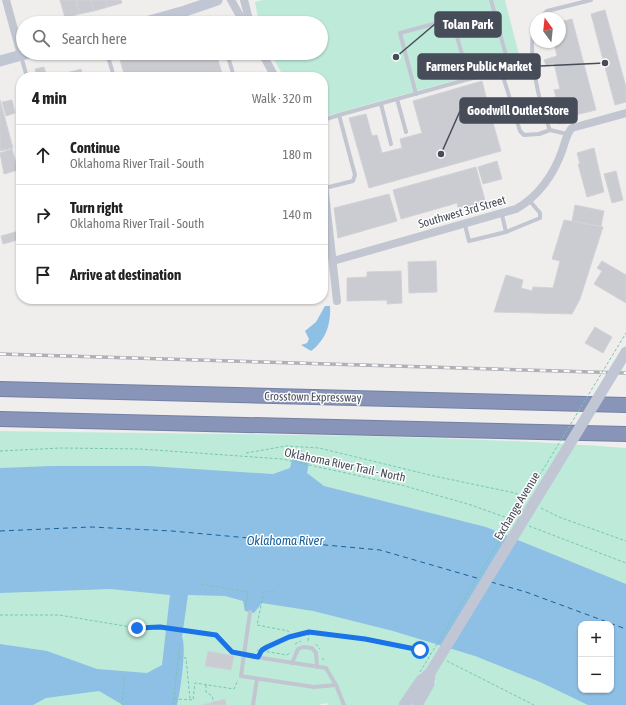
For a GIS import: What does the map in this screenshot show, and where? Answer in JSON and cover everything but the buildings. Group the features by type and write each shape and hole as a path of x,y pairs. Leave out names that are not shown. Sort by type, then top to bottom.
{"highway":[{"name":"Crosstown Expressway","path":"0,389 626,405"},
{"path":"0,419 626,434"},
{"path":"590,433 626,438"}],"main road":[{"path":"163,16 206,2 217,0"},
{"path":"0,61 16,57"},
{"name":"Exchange Avenue","path":"404,705 626,352"},
{"name":"Exchange Avenue","path":"418,705 429,684 425,672"}],"street":[{"path":"6,0 16,28"},
{"path":"231,0 240,16"},
{"path":"244,0 248,16"},
{"path":"266,60 272,72"},
{"path":"568,134 572,128 579,125 626,112"},
{"name":"Southwest 3rd Street","path":"333,261 502,215 516,209 529,200 542,187 556,164 568,134"},
{"path":"328,209 337,301"}],"lane":[{"path":"328,118 501,70 507,66 508,62 491,0"},
{"path":"546,12 592,0"},
{"path":"416,94 400,33 452,19 469,79"},
{"path":"532,48 532,56 546,120 550,130"},
{"path":"26,60 27,72"},
{"path":"109,60 113,72"},
{"path":"229,60 233,72"},
{"path":"501,70 520,131 524,135 531,135 550,130 568,134"},
{"path":"397,99 406,132"},
{"path":"381,104 391,144"},
{"path":"328,187 353,181 355,175 339,115"},
{"path":"465,225 469,241 506,232 540,218 540,213 529,200"},
{"path":"502,215 506,232"},
{"path":"250,612 240,676 314,687 336,685"},
{"path":"292,662 298,649 307,648 315,650 317,667"},
{"path":"243,655 326,668 336,685 344,705"},
{"path":"253,705 258,678"}],"path":[{"path":"425,672 626,333"},
{"path":"246,453 286,446 319,448 434,476 515,493 528,499"},
{"name":"Oklahoma River Trail - North","path":"0,451 61,448 140,449 282,459 420,490 517,522"},
{"path":"538,506 559,517 626,541"},
{"path":"523,524 626,563"},
{"path":"201,584 248,592 245,611"},
{"path":"274,592 264,591 257,625 288,631 292,636"},
{"path":"0,615 59,615 137,628 160,627 189,630 216,635 229,650 243,655"},
{"path":"307,648 309,632"},
{"path":"258,657 262,650 292,636 309,632 385,643 420,650 434,655"},
{"path":"173,705 180,643"},
{"path":"178,657 186,658 190,700"},
{"path":"441,658 534,705"},
{"path":"122,705 125,675"},
{"path":"174,699 193,700 195,683 234,689 240,676"},
{"path":"206,685 206,691 212,696 214,702"}],"green space":[{"path":"263,0 505,0 521,62 328,116 328,72 281,72 274,60 328,60 328,16 258,16 255,2"},
{"path":"0,431 313,435 470,439 626,448 626,705 423,705 436,681 421,672 398,705 328,705 327,703 318,705 0,705"}],"water":[{"path":"325,306 330,306 330,319 324,337 311,351 301,345 307,343 309,339 305,331 316,322"},
{"name":"Oklahoma River","path":"293,455 310,458 307,473 324,486 486,527 626,584 626,705 588,705 540,682 475,656 393,631 313,611 262,603 254,613 245,611 243,601 225,596 188,595 182,637 184,650 180,691 177,705 123,705 99,691 46,698 33,705 0,705 0,644 47,651 97,669 147,673 162,665 170,595 110,589 0,593 0,468 52,466 148,466 273,474 290,468"}],"waterway":[{"path":"301,451 301,458"}],"ferry route":[{"path":"0,531 91,527 172,531 380,550 480,579"},
{"path":"491,582 526,592 626,629"}],"railway":[{"path":"0,354 626,373"}],"place":[{"name":"Tolan Park","path":"396,57"},
{"name":"Farmers Public Market","path":"605,63"},
{"name":"Goodwill Outlet Store","path":"441,154"}],"route":[{"path":"137,628 160,627 189,630 207,635 216,635 226,648 232,652 258,657 262,650 267,647 305,632 365,639 420,650"}]}
